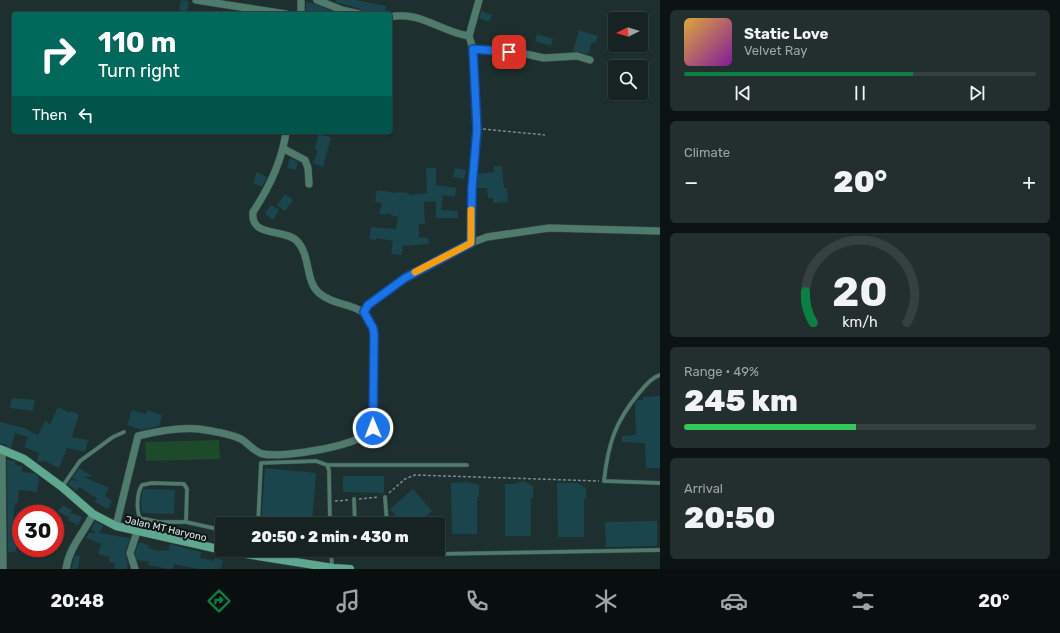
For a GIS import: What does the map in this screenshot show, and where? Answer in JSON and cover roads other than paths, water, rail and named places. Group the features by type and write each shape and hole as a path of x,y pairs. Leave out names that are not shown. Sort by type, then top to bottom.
{"main road":[{"name":"Jalan MT Haryono","path":"1,449 24,459 62,487 93,514 116,526 137,532 227,551 332,569 350,569"}],"street":[{"path":"196,0 273,12"},
{"path":"301,0 301,12"},
{"path":"317,0 350,12"},
{"path":"471,243 472,188 477,129 473,49 469,36 479,0"},
{"path":"392,17 406,14 417,17 451,32 469,36"},
{"path":"473,49 521,53 544,58 578,56 590,60"},
{"path":"116,526 138,436 168,430 197,429 232,436 240,439 261,454 268,455 310,452 338,446 371,432 373,428 374,334 373,328 364,312 319,293 313,285 306,256 296,240 288,235 261,229 254,223 253,212 270,184 284,149 286,134"},
{"path":"284,149 302,156 305,160 308,168 309,184"},
{"path":"364,312 368,305 405,278 471,243 487,237 549,228 660,231"},
{"path":"1,449 3,569"},
{"path":"66,569 73,546 86,528 93,514"},
{"path":"135,569 130,552 137,532"}],"lane":[{"path":"660,375 648,383 624,410 610,442 604,481 660,483"},
{"path":"62,487 80,461 113,437 124,432"},
{"path":"258,517 261,463 316,461 328,465 467,465"},
{"path":"328,465 331,501 330,517"},
{"path":"186,522 187,489 184,484 152,483 142,485 139,489 138,507 140,518 159,522 186,522 215,528"},
{"path":"386,497 386,517"},
{"path":"354,499 355,517"},
{"path":"445,554 660,550"},
{"path":"331,557 332,569"}]}
